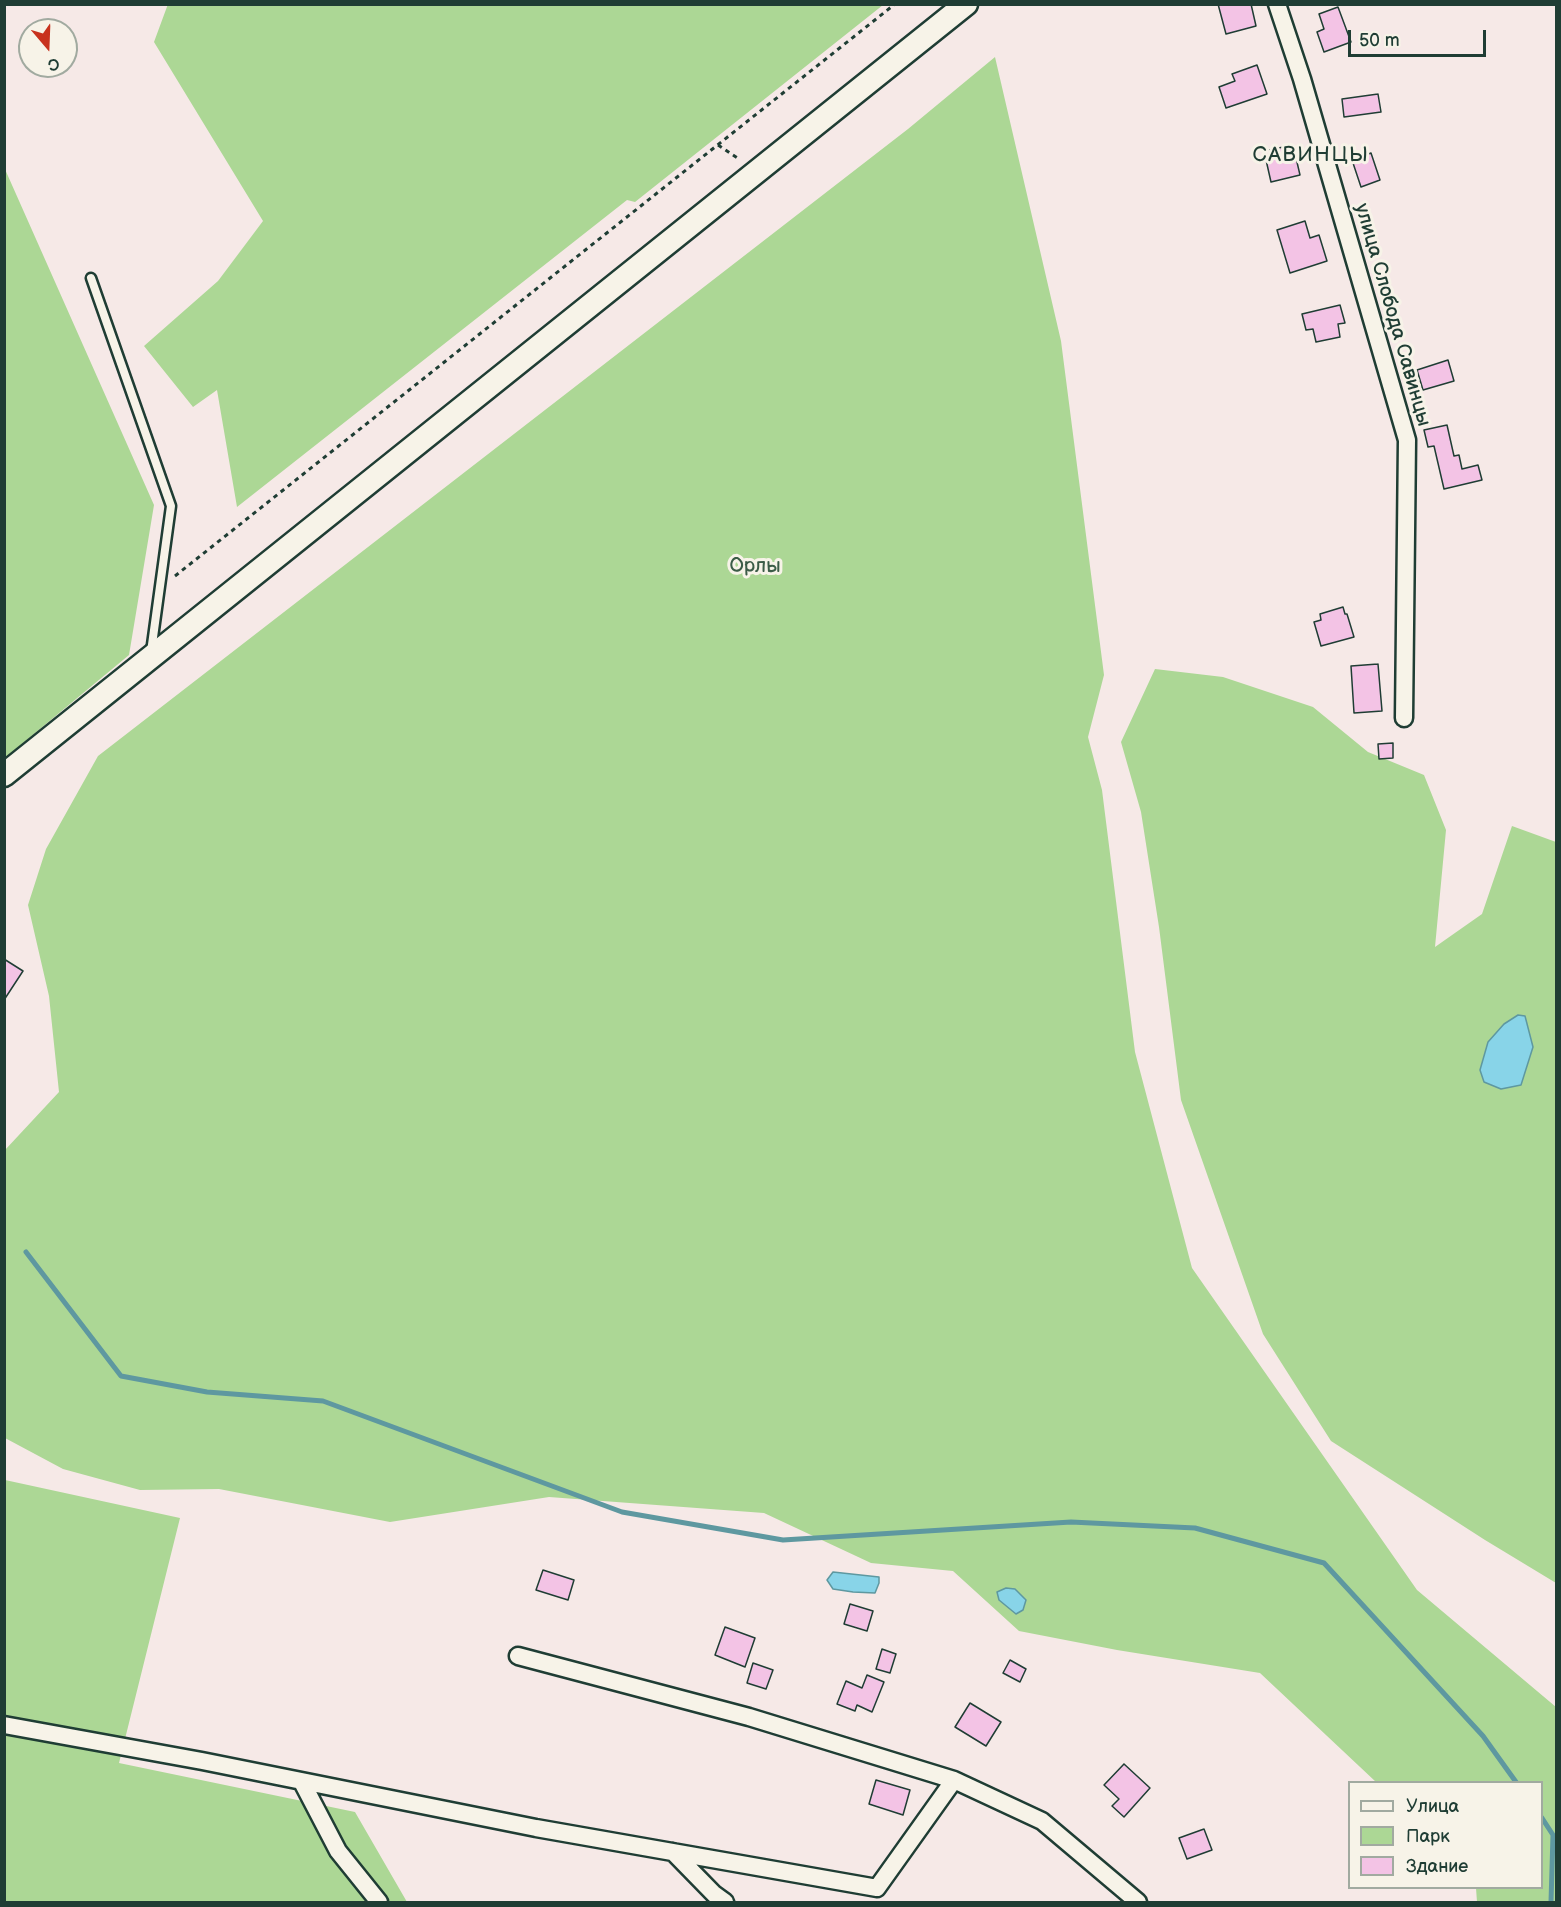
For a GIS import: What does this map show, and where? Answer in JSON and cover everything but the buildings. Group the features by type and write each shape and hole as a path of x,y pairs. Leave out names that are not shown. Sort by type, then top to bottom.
{"main road":[{"path":"4,775 966,4"}],"street":[{"name":"улица Слобода Савинцы","path":"1277,4 1302,79 1407,440 1404,717"},
{"path":"518,1656 749,1717 954,1780 1042,1821 1138,1902"},
{"path":"4,1725 536,1828 877,1888 954,1780"},
{"path":"302,1782 338,1851 379,1902"},
{"path":"673,1852 714,1894 725,1902"}],"lane":[{"path":"91,278 171,506 150,658"}],"path":[{"path":"160,589 895,4"}],"green space":[{"path":"168,4 883,5 635,202 627,200 237,507 217,390 193,407 144,346 218,281 263,221 154,42"},
{"name":"Орлы","path":"995,57 1061,341 1104,675 1088,737 1102,790 1135,1052 1192,1268 1417,1590 1556,1707 1556,1902 1477,1902 1476,1889 1543,1889 1543,1781 1375,1781 1260,1673 1117,1650 1019,1631 953,1571 871,1563 764,1513 549,1497 390,1522 219,1489 140,1490 63,1469 5,1438 5,1150 59,1092 49,996 28,905 46,849 98,756 908,129"},
{"path":"4,167 154,505 129,655 5,758"},
{"path":"1155,669 1223,677 1313,707 1368,752 1424,775 1446,830 1435,947 1482,914 1512,826 1556,842 1556,1583 1331,1441 1263,1334 1181,1100 1159,927 1141,812 1121,742"},
{"path":"5,1480 180,1518 119,1763 355,1812 407,1902 5,1902"}],"water":[{"path":"1518,1015 1525,1016 1533,1047 1521,1085 1501,1089 1484,1082 1480,1070 1488,1042 1504,1024"},
{"path":"833,1572 879,1577 879,1583 875,1593 833,1589 827,1580"},
{"path":"1006,1588 1015,1589 1026,1600 1023,1610 1016,1614 999,1600 997,1592"}],"waterway":[{"path":"26,1252 121,1376 207,1392 323,1401 622,1512 783,1540 1071,1522 1195,1528 1324,1563 1483,1736 1515,1781"},
{"path":"1543,1820 1553,1835 1551,1902"}],"district":[{"name":"САВИНЦЫ","path":"1311,156"}]}
